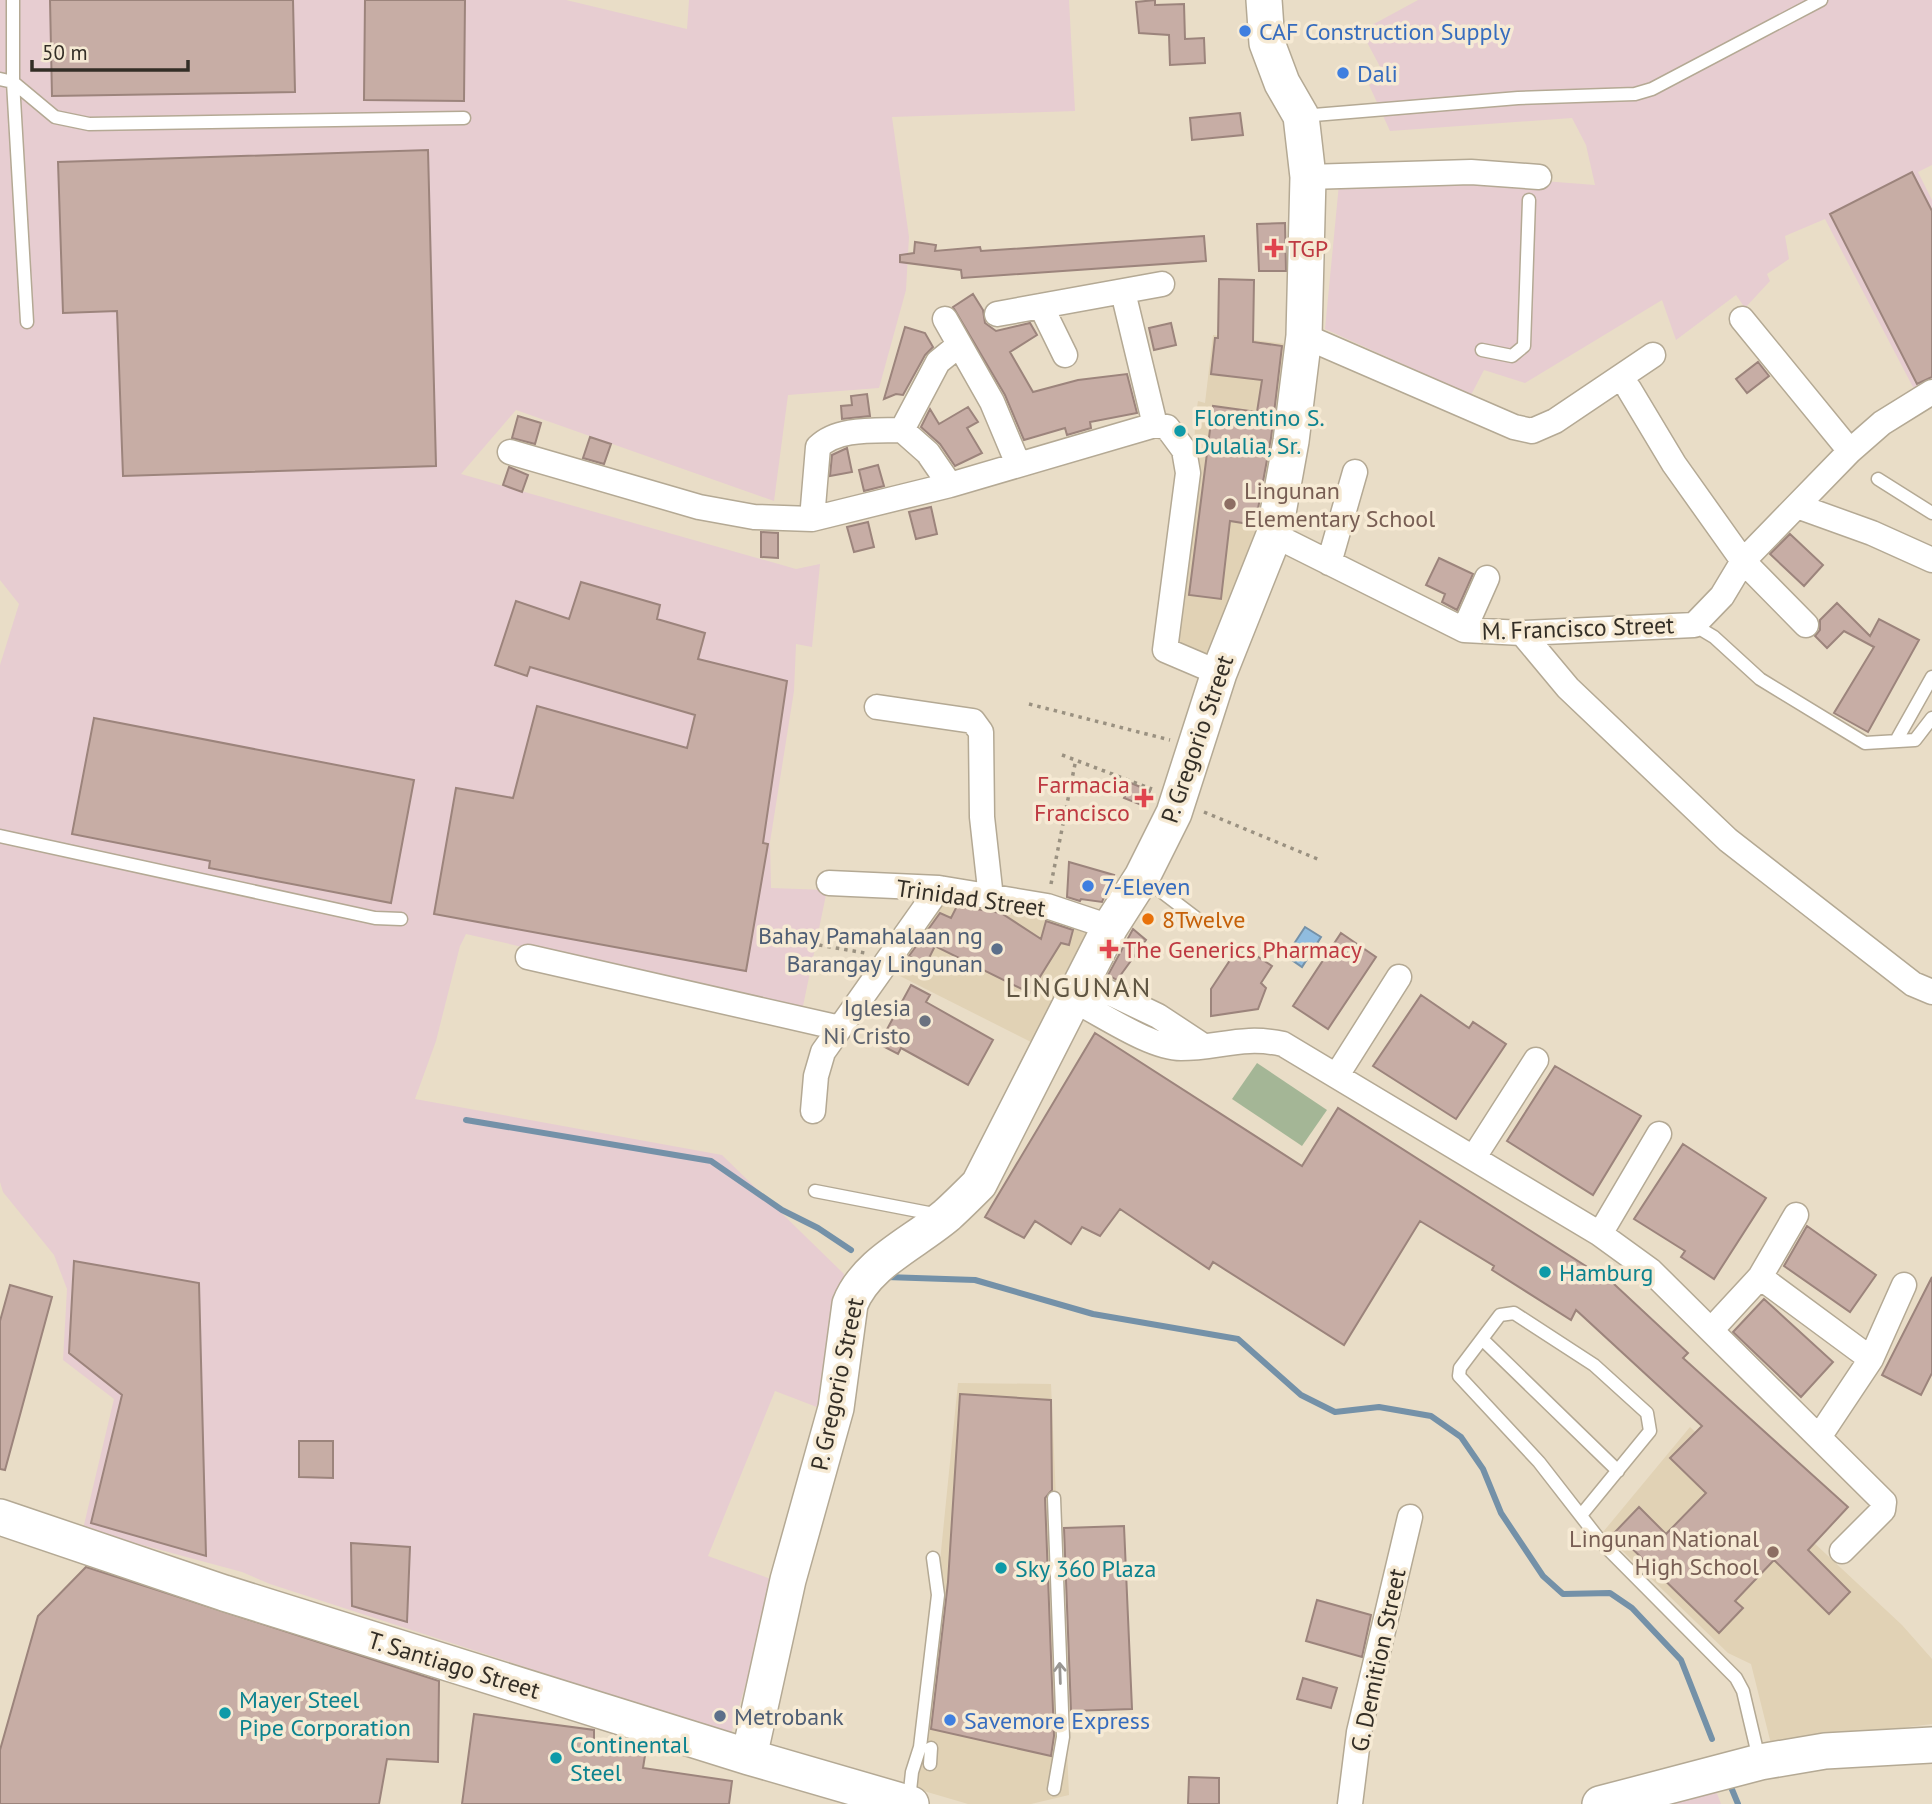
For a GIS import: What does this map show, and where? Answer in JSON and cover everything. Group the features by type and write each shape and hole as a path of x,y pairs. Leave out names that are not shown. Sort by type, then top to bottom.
{"street":[{"name":"P. Gregorio Street","path":"749,1758 788,1580 836,1408 850,1304 856,1288 884,1261 946,1216 979,1184 1110,927 1142,877 1178,800 1219,673 1274,535 1291,441 1304,336 1308,177 1301,116 1282,83 1267,43 1264,0"},
{"path":"1308,177 1471,172 1539,177"},
{"path":"997,314 1161,284"},
{"path":"1123,292 1155,425"},
{"path":"1041,306 1065,355"},
{"path":"945,318 992,402 1018,464"},
{"path":"1742,319 1850,452"},
{"path":"1304,336 1514,427 1532,431 1555,421 1653,355"},
{"path":"902,430 938,362 959,345"},
{"path":"1629,389 1674,464 1743,561 1807,625"},
{"name":"M. Francisco Street","path":"1274,535 1464,630 1522,633 1694,625 1722,596 1743,561 1850,452 1882,423 1932,392"},
{"path":"510,453 699,507 754,517 812,519 950,485 1155,425 1167,427 1184,450 1188,473 1165,650 1219,673"},
{"path":"812,519 818,447 824,441 855,432 902,430 928,453 950,485"},
{"path":"1329,563 1355,472"},
{"path":"1797,506 1872,533 1932,560"},
{"path":"1464,630 1486,578"},
{"path":"1522,633 1568,688 1728,840 1913,984 1932,992"},
{"path":"877,707 973,721 978,725 981,732 982,817 991,898"},
{"name":"Trinidad Street","path":"829,883 939,888 1046,906 1110,927"},
{"path":"813,1111 816,1076 823,1052 939,888"},
{"path":"528,957 840,1028"},
{"path":"1337,1075 1399,977"},
{"path":"1079,990 1120,1010 1158,1016 1202,1045 1258,1038 1283,1044 1600,1234 1651,1271 1884,1502 1883,1510 1842,1551"},
{"path":"1474,1157 1536,1060"},
{"path":"1600,1234 1660,1134"},
{"path":"1712,1329 1760,1277 1796,1215"},
{"path":"1760,1277 1871,1359"},
{"path":"1819,1437 1871,1359 1904,1285"},
{"name":"T. Santiago Street","path":"0,1517 138,1566 749,1758 910,1804"},
{"name":"G. Demition Street","path":"1350,1804 1359,1732 1410,1517"},
{"path":"1600,1804 1760,1762 1825,1751 1932,1745"}],"lane":[{"path":"13,0 6,80 27,322"},
{"path":"1301,116 1518,99 1635,94 1652,89 1821,0"},
{"path":"6,80 55,117 89,124 464,118"},
{"path":"1482,350 1512,356 1524,346 1529,201"},
{"path":"1878,479 1932,513"},
{"path":"1694,625 1714,637 1760,679 1865,743 1920,737 1932,718"},
{"path":"1896,741 1932,677"},
{"path":"0,836 375,918 401,919"},
{"path":"1142,877 1199,920"},
{"path":"815,1191 946,1216"},
{"path":"1582,1514 1650,1431 1647,1413 1594,1365 1514,1313 1500,1315 1460,1368 1459,1376 1539,1462 1602,1543 1736,1678 1743,1691 1760,1762"},
{"path":"1482,1339 1618,1471"},
{"path":"1054,1498 1063,1737 1054,1789"},
{"path":"910,1804 912,1772 920,1747 938,1595 933,1558"},
{"path":"930,1764 931,1748"}],"path":[{"path":"1029,704 1196,747"},
{"path":"1062,755 1320,860"},
{"path":"1046,906 1076,759"},
{"path":"819,945 891,958"}],"shaded area":[{"path":"0,0 566,0 687,29 689,0 1069,0 1075,111 892,117 909,237 906,290 879,388 788,395 774,501 516,410 461,474 796,569 820,564 812,647 796,644 794,691 770,842 771,888 827,890 802,1011 466,934 460,946 436,1041 415,1099 722,1155 844,1274 822,1409 775,1391 708,1556 776,1581 731,1734 270,1584 242,1572 83,1529 114,1399 63,1360 67,1289 54,1255 3,1192 0,1182 0,665 19,604 0,580"},
{"path":"1418,0 1932,0 1932,165 1918,172 1932,200 1932,382 1915,391 1825,219 1785,236 1789,259 1767,274 1770,281 1745,308 1736,295 1676,340 1662,300 1525,383 1484,370 1471,395 1325,329 1339,184 1466,175 1595,185 1586,145 1572,118 1390,131 1369,85 1385,76 1361,31"},
{"name":"Lingunan Elementary School","path":"1213,335 1295,345 1265,527 1208,659 1176,642 1194,481 1195,419 1198,401 1205,403"},
{"path":"940,895 1091,926 1035,1044 890,971"},
{"name":"Sky 360 Plaza","path":"958,1383 1051,1384 1069,1795 1031,1804 968,1804 917,1789"},
{"path":"1690,1427 1902,1625 1932,1659 1932,1724 1771,1744 1751,1664 1728,1653 1603,1532"},
{"path":"1715,1788 1721,1804 1643,1804"}],"green space":[{"path":"1257,1063 1327,1110 1302,1146 1232,1099"}],"water":[{"path":"1305,927 1321,937 1302,967 1286,956"}],"building":[{"path":"50,0 293,0 295,92 52,96"},
{"path":"365,0 465,0 464,101 364,100"},
{"path":"1155,0 1155,5 1184,4 1185,39 1204,38 1205,63 1170,65 1169,35 1139,33 1136,2"},
{"path":"1240,113 1243,135 1192,140 1190,118"},
{"path":"428,150 436,466 123,476 117,311 63,313 58,162"},
{"path":"1912,172 1932,211 1932,377 1917,384 1830,214"},
{"path":"1285,223 1286,271 1259,271 1257,224"},
{"path":"1204,236 1206,261 962,278 961,270 900,262 900,255 914,253 915,242 936,245 935,251 980,247 981,251"},
{"path":"1219,279 1254,280 1253,342 1282,346 1271,438 1255,525 1230,521 1221,599 1189,595 1213,406 1257,412 1262,380 1211,374 1215,338 1218,338"},
{"path":"973,294 983,310 985,323 996,331 1030,323 1037,335 1010,352 1033,392 1078,380 1127,374 1137,413 1090,422 1091,428 1067,435 1065,428 1024,440 1005,395 953,307"},
{"path":"1171,323 1176,345 1154,350 1149,328"},
{"path":"905,327 925,333 933,347 925,355 903,395 896,394 884,399"},
{"path":"1758,362 1769,376 1747,393 1736,379"},
{"path":"867,394 870,416 842,419 841,406 852,405 851,396"},
{"path":"968,407 978,422 967,428 982,453 955,466 940,444 921,427 930,409 939,424"},
{"path":"518,416 541,423 535,444 512,438"},
{"path":"590,437 611,444 604,464 583,458"},
{"path":"847,448 852,472 830,476 832,455"},
{"path":"878,465 884,486 864,491 859,470"},
{"path":"509,467 528,475 522,492 503,485"},
{"path":"931,507 937,534 916,539 909,512"},
{"path":"868,522 874,547 854,552 847,527"},
{"path":"761,532 778,533 778,558 761,557"},
{"path":"1790,534 1823,565 1804,586 1770,554"},
{"path":"1439,558 1473,574 1457,610 1442,602 1445,594 1426,585"},
{"path":"581,582 660,605 657,619 705,633 698,659 787,681 763,843 768,844 746,971 434,914 456,788 513,798 537,706 687,748 695,715 530,667 527,676 495,665 516,601 569,619"},
{"path":"1837,603 1870,636 1879,619 1919,640 1868,732 1834,713 1874,647 1844,631 1827,648 1815,636 1820,630 1820,620"},
{"path":"94,718 414,780 391,903 209,868 210,861 72,834"},
{"path":"1131,783 1150,791 1144,806 1124,798"},
{"name":"7-Eleven","path":"1069,862 1114,875 1102,902 1080,901 1067,897"},
{"name":"Bahay Pamahalaan ng Barangay Lingunan","path":"957,906 1001,913 1041,939 1046,921 1073,930 1069,945 1061,943 1030,993 935,946 926,964 909,956 940,913 951,918"},
{"path":"1133,929 1146,940 1117,980 1108,975"},
{"path":"1341,933 1376,957 1328,1029 1293,1006"},
{"path":"1240,945 1272,966 1261,983 1266,988 1258,1009 1211,1016 1211,989"},
{"name":"Iglesia Ni Cristo","path":"911,985 930,995 926,1002 993,1040 968,1085 901,1048 898,1054 879,1044"},
{"path":"1421,995 1469,1028 1473,1022 1506,1044 1456,1119 1373,1066"},
{"path":"1095,1033 1302,1166 1338,1108 1614,1284 1688,1353 1683,1358 1848,1507 1808,1550 1850,1592 1829,1614 1774,1560 1735,1601 1743,1608 1719,1633 1615,1532 1639,1507 1666,1534 1706,1493 1670,1458 1702,1426 1576,1310 1571,1320 1492,1270 1494,1266 1420,1221 1344,1345 1213,1262 1209,1269 1120,1209 1100,1236 1082,1227 1071,1244 1035,1221 1024,1238 985,1217"},
{"path":"1555,1066 1641,1116 1593,1195 1507,1141"},
{"path":"1683,1144 1766,1198 1714,1279 1681,1257 1685,1251 1634,1219"},
{"path":"1807,1226 1876,1275 1850,1312 1784,1266"},
{"path":"74,1261 199,1283 206,1556 91,1523 122,1395 69,1353"},
{"path":"1932,1277 1932,1373 1921,1395 1882,1375"},
{"path":"10,1285 52,1297 5,1470 0,1469 0,1321"},
{"path":"1764,1299 1833,1362 1801,1397 1733,1332"},
{"name":"Sky 360 Plaza","path":"960,1394 1051,1400 1052,1490 1045,1498 1054,1736 1051,1756 931,1729 948,1582"},
{"path":"299,1441 333,1441 333,1478 299,1477"},
{"path":"1124,1526 1132,1709 1071,1711 1064,1528"},
{"path":"351,1543 410,1547 407,1622 352,1606"},
{"name":"Mayer Steel Pipe Corporation","path":"86,1567 439,1681 438,1762 387,1759 379,1804 0,1804 0,1750 38,1616"},
{"path":"1317,1600 1371,1615 1362,1657 1306,1641"},
{"path":"1303,1678 1337,1688 1331,1708 1297,1699"},
{"name":"Continental Steel","path":"474,1714 594,1730 594,1741 646,1749 643,1768 732,1781 729,1804 462,1804"},
{"path":"1189,1777 1219,1778 1219,1804 1188,1804"}],"waterway":[{"path":"466,1120 711,1161 782,1210 818,1228 851,1250"},
{"path":"886,1277 975,1280 1093,1314 1238,1339 1301,1395 1335,1412 1379,1407 1431,1416 1461,1437 1483,1469 1501,1513 1543,1576 1563,1594 1610,1593 1632,1608 1681,1660 1712,1739"},
{"path":"1731,1787 1738,1804"}],"place":[{"name":"CAF Construction Supply","path":"1245,31"},
{"name":"Dali","path":"1343,73"},
{"name":"TGP","path":"1274,248"},
{"name":"Florentino S. Dulalia, Sr.","path":"1180,431"},
{"name":"Lingunan Elementary School","path":"1230,504"},
{"name":"Farmacia Francisco","path":"1144,798"},
{"name":"7-Eleven","path":"1088,886"},
{"name":"8Twelve","path":"1148,919"},
{"name":"Bahay Pamahalaan ng Barangay Lingunan","path":"997,949"},
{"name":"The Generics Pharmacy","path":"1109,949"},
{"name":"Iglesia Ni Cristo","path":"925,1021"},
{"name":"Hamburg","path":"1545,1272"},
{"name":"Lingunan National High School","path":"1773,1552"},
{"name":"Sky 360 Plaza","path":"1001,1568"},
{"name":"Mayer Steel Pipe Corporation","path":"225,1713"},
{"name":"Metrobank","path":"720,1716"},
{"name":"Savemore Express","path":"950,1720"},
{"name":"Continental Steel","path":"556,1758"}],"district":[{"name":"LINGUNAN","path":"1079,986"}]}
